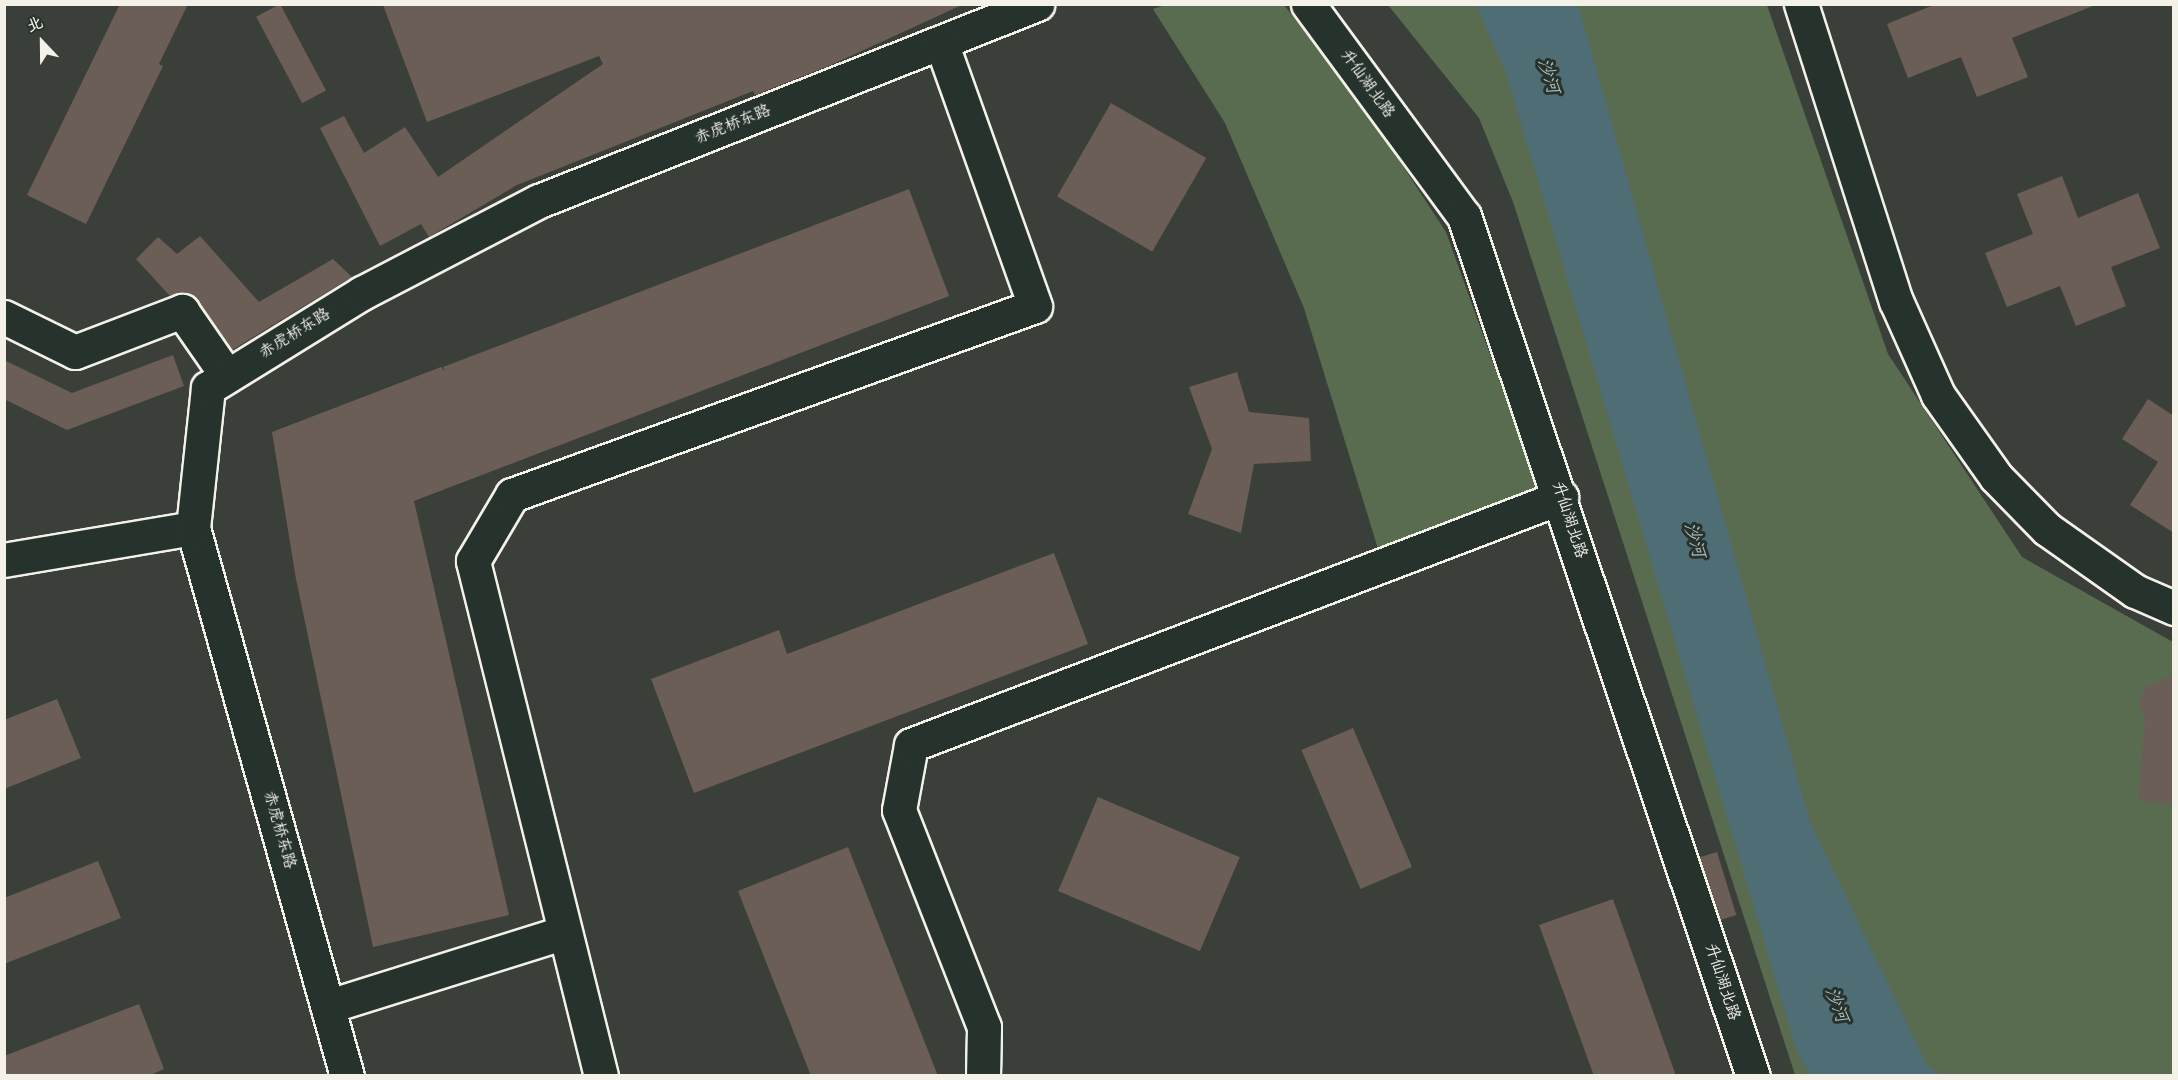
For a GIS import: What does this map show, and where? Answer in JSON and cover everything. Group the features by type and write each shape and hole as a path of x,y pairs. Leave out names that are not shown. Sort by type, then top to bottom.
{"street":[{"name":"赤虎桥东路","path":"347,1076 193,528 208,388 362,293 539,201 1037,4"},
{"name":"升仙湖北路","path":"1308,4 1464,216 1561,497 1753,1076"},
{"path":"1801,4 1896,301 1938,395 1996,477 2047,529 2135,591 2174,608"},
{"path":"601,1076 473,561 512,495 1035,306 941,42"},
{"path":"4,317 75,352 182,311 227,376"},
{"path":"983,1076 984,1027 899,810 911,745 1561,497"},
{"path":"4,560 193,528"},
{"path":"329,1006 565,932"}],"green space":[{"path":"1168,4 1284,5 1372,119 1446,232 1538,488 1379,552 1304,308 1225,123 1153,9"},
{"path":"1388,5 1767,5 1888,354 2022,557 2173,642 2173,1075 1795,1075 1513,202 1479,118"}],"water":[{"name":"沙河","path":"1476,5 1578,5 1810,822 1927,1065 1940,1075 1810,1075 1796,1049 1506,74"}],"building":[{"path":"120,4 188,4 159,64 163,66 86,224 27,195"},
{"path":"280,4 326,91 302,103 256,17"},
{"path":"964,4 831,65 755,95 753,91 517,185 429,237 421,224 380,246 320,128 344,116 364,153 405,127 438,177 603,64 599,56 427,122 383,5"},
{"path":"1936,4 2092,4 2093,6 2012,38 2028,77 1977,97 1961,57 1908,78 1887,24"},
{"path":"1111,103 1206,158 1152,252 1057,197"},
{"path":"2062,176 2078,218 2138,193 2160,248 2111,267 2126,306 2076,326 2060,286 2007,307 1985,253 2033,234 2017,194"},
{"path":"909,189 949,296 414,501 509,915 373,947 296,579 272,432 441,367 445,371 443,367"},
{"path":"200,236 259,302 333,259 352,277 232,350 197,300 184,292 170,296 136,259 158,237 177,254"},
{"path":"173,355 184,386 67,430 4,399 4,360 72,393"},
{"path":"1237,372 1249,412 1309,418 1311,461 1254,464 1241,533 1188,514 1212,449 1189,387"},
{"path":"2148,399 2174,416 2174,533 2130,505 2158,462 2122,439"},
{"path":"1054,553 1088,644 694,793 651,679 779,630 787,654"},
{"path":"2174,674 2174,804 2138,801 2145,722 2139,701 2146,687"},
{"path":"57,699 81,758 4,789 4,720"},
{"path":"1353,728 1412,867 1360,889 1301,750"},
{"path":"1098,797 1240,857 1200,951 1058,891"},
{"path":"848,847 938,1076 811,1076 738,891"},
{"path":"1717,852 1736,915 1718,921 1699,858"},
{"path":"98,861 121,918 4,964 4,898"},
{"path":"1613,899 1676,1076 1594,1076 1539,925"},
{"path":"139,1004 164,1069 148,1076 4,1076 4,1056"}]}
